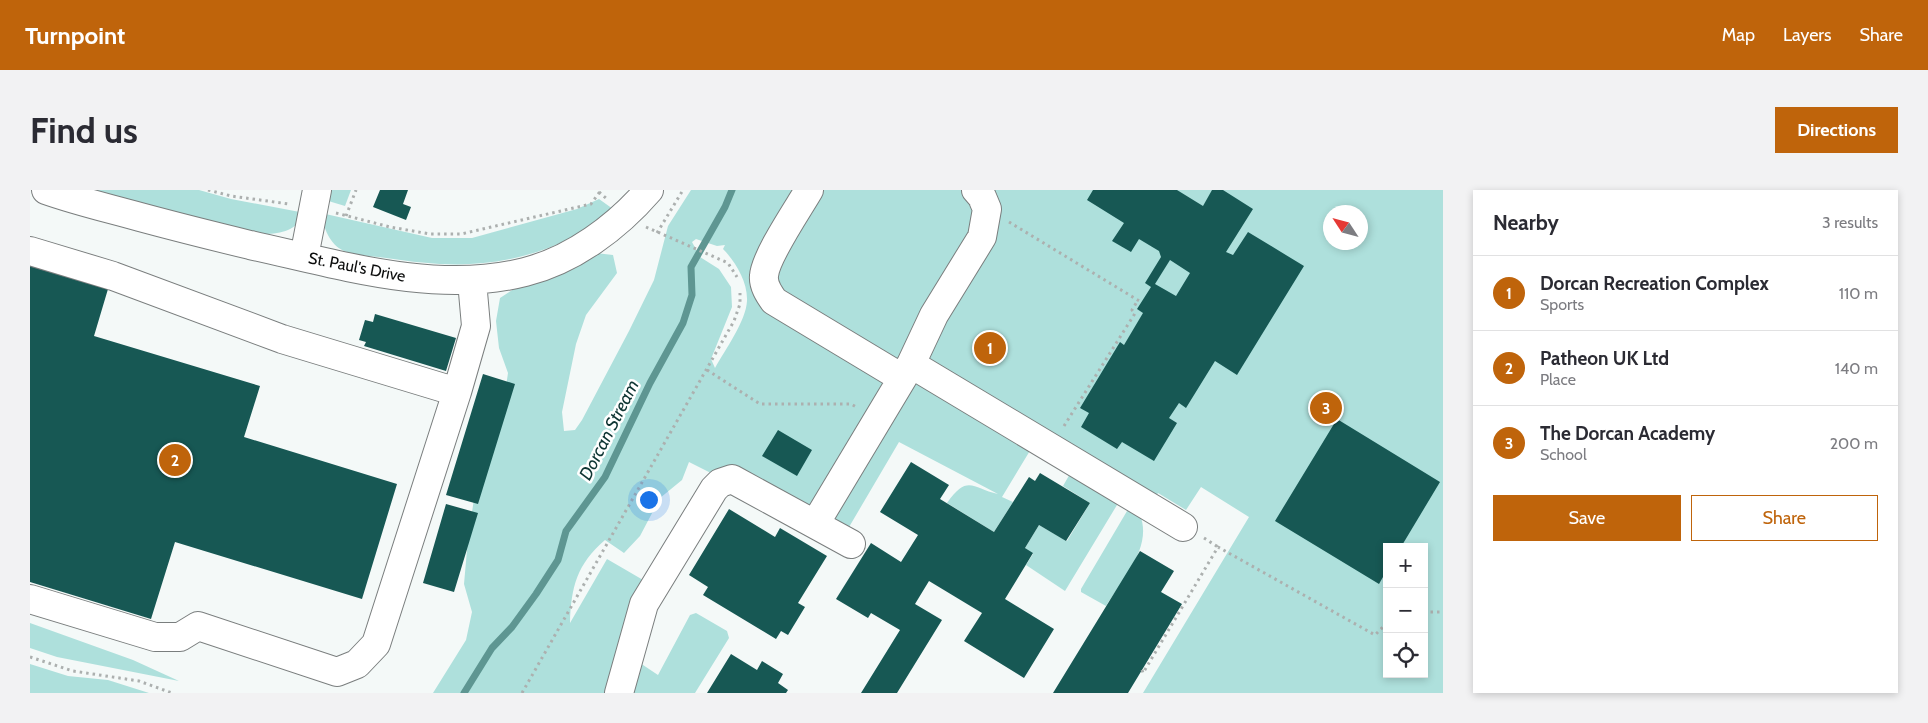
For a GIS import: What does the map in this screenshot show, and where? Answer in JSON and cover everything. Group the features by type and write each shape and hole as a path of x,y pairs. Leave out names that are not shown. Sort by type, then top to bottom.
{"street":[{"name":"St. Paul's Drive","path":"51,191 93,206 177,228 348,267 428,280 472,281 526,272 573,253 626,214 649,190"},
{"path":"809,190 768,260 764,277 768,293 774,301 1050,448 1183,527"},
{"path":"304,257 315,199"},
{"path":"815,524 907,371 934,315 982,237 986,219 981,200"},
{"path":"30,252 113,276 282,339 457,392"},
{"path":"30,599 154,637 180,637 198,626 337,672 357,664 376,644 457,392 476,326 472,281"},
{"path":"619,693 636,625 644,604 714,489 720,483 732,479 852,544"}],"path":[{"path":"208,190 231,196 315,199 346,216 390,227 430,234 462,234 591,204 601,190"},
{"path":"346,216 356,190"},
{"path":"657,232 683,190"},
{"path":"981,200 1140,302 1132,310 1135,313 1134,315 1050,448"},
{"path":"626,214 657,232 728,263 739,282"},
{"path":"522,693 734,321 740,304 739,287"},
{"path":"707,370 760,404 851,404 878,420"},
{"path":"1142,670 1143,673 1218,547 1375,635 1383,627"},
{"path":"1428,612 1443,612"},
{"path":"30,657 72,671 139,681 172,693"}],"shaded area":[{"path":"96,190 199,190 231,199 305,213 295,226 288,230 273,234 248,233 107,195"},
{"path":"326,190 351,190 345,206 325,200"},
{"path":"691,190 1443,190 1443,693 1143,693 1249,517 1201,487 1186,510 1158,493 1145,514 1140,515 1143,527 1142,539 1134,563 1106,606 1081,592 1081,589 1130,506 1120,500 1065,591 1026,565 1033,554 1025,548 1039,525 1067,541 1090,503 1063,486 1071,472 1031,449 1002,497 1013,502 994,532 947,503 960,488 971,485 998,494 899,442 842,539 689,462 682,480 660,498 640,536 624,553 605,540 588,558 577,577 572,598 570,623 607,559 650,584 614,693 433,693 466,640 472,612 464,584 468,539 481,452 504,400 508,373 499,348 496,321 500,298 517,287 587,252 613,255 617,273 586,315 576,344 562,412 564,431 575,430 629,331 654,280 668,226","holes":["696,239 717,246 725,245 723,249 740,272 747,294 746,309 743,317 715,368 711,359 732,307 731,287 719,269 700,257 692,242"]},
{"path":"599,199 613,209 568,239 530,254 489,263 429,263 349,253 339,248 331,240 321,213 432,238 472,238 577,209"},
{"path":"696,613 727,631 729,638 695,693 630,693 637,661 658,675 690,615"},
{"path":"30,623 133,660 179,681 57,657 30,648"},
{"path":"30,664 68,676 108,680 149,693 30,693"}],"building":[{"path":"380,190 408,190 403,204 411,207 406,220 373,207"},
{"path":"1093,190 1177,190 1203,206 1212,190 1223,190 1253,209 1226,252 1233,255 1248,232 1304,266 1237,375 1215,361 1186,408 1179,403 1169,418 1177,423 1154,461 1122,442 1117,449 1081,427 1089,413 1080,408 1120,342 1124,345 1143,313 1137,309 1151,287 1145,283 1161,257 1159,251 1139,239 1131,252 1112,241 1124,223 1087,200","holes":["1170,260 1190,273 1176,296 1155,284"]},
{"path":"30,266 108,289 94,336 260,386 244,437 397,484 362,599 175,542 151,619 30,582"},
{"path":"375,314 456,338 446,371 364,346 366,342 359,340 365,320 373,322"},
{"path":"483,374 515,384 478,504 446,495"},
{"path":"1337,419 1440,482 1403,543 1383,543 1383,577 1379,584 1275,521"},
{"path":"778,430 812,450 797,476 762,456"},
{"path":"911,462 949,485 940,499 994,532 1029,477 1035,481 1040,473 1090,503 1066,541 1039,525 1025,548 1033,553 1005,599 1054,629 1024,678 964,641 982,613 929,581 915,604 942,620 897,693 861,693 900,630 871,613 868,618 836,599 871,543 901,562 918,535 880,512"},
{"path":"446,504 478,513 454,592 423,583"},
{"path":"729,509 775,537 780,528 827,556 798,603 805,607 788,635 781,631 776,639 703,595 708,587 689,575"},
{"path":"1140,551 1174,571 1161,592 1182,604 1128,693 1053,693"},
{"path":"731,654 757,670 762,661 783,674 778,683 788,690 786,693 707,693"}],"waterway":[{"name":"Dorcan Stream","path":"464,693 492,648 512,627 536,594 558,560 566,531 605,477 650,383 683,323 692,295 691,267 725,207 732,190"}],"place":[{"name":"Dorcan Recreation Complex","path":"990,348"},
{"name":"The Dorcan Academy","path":"1326,408"},
{"name":"Patheon UK Ltd","path":"175,460"}]}
